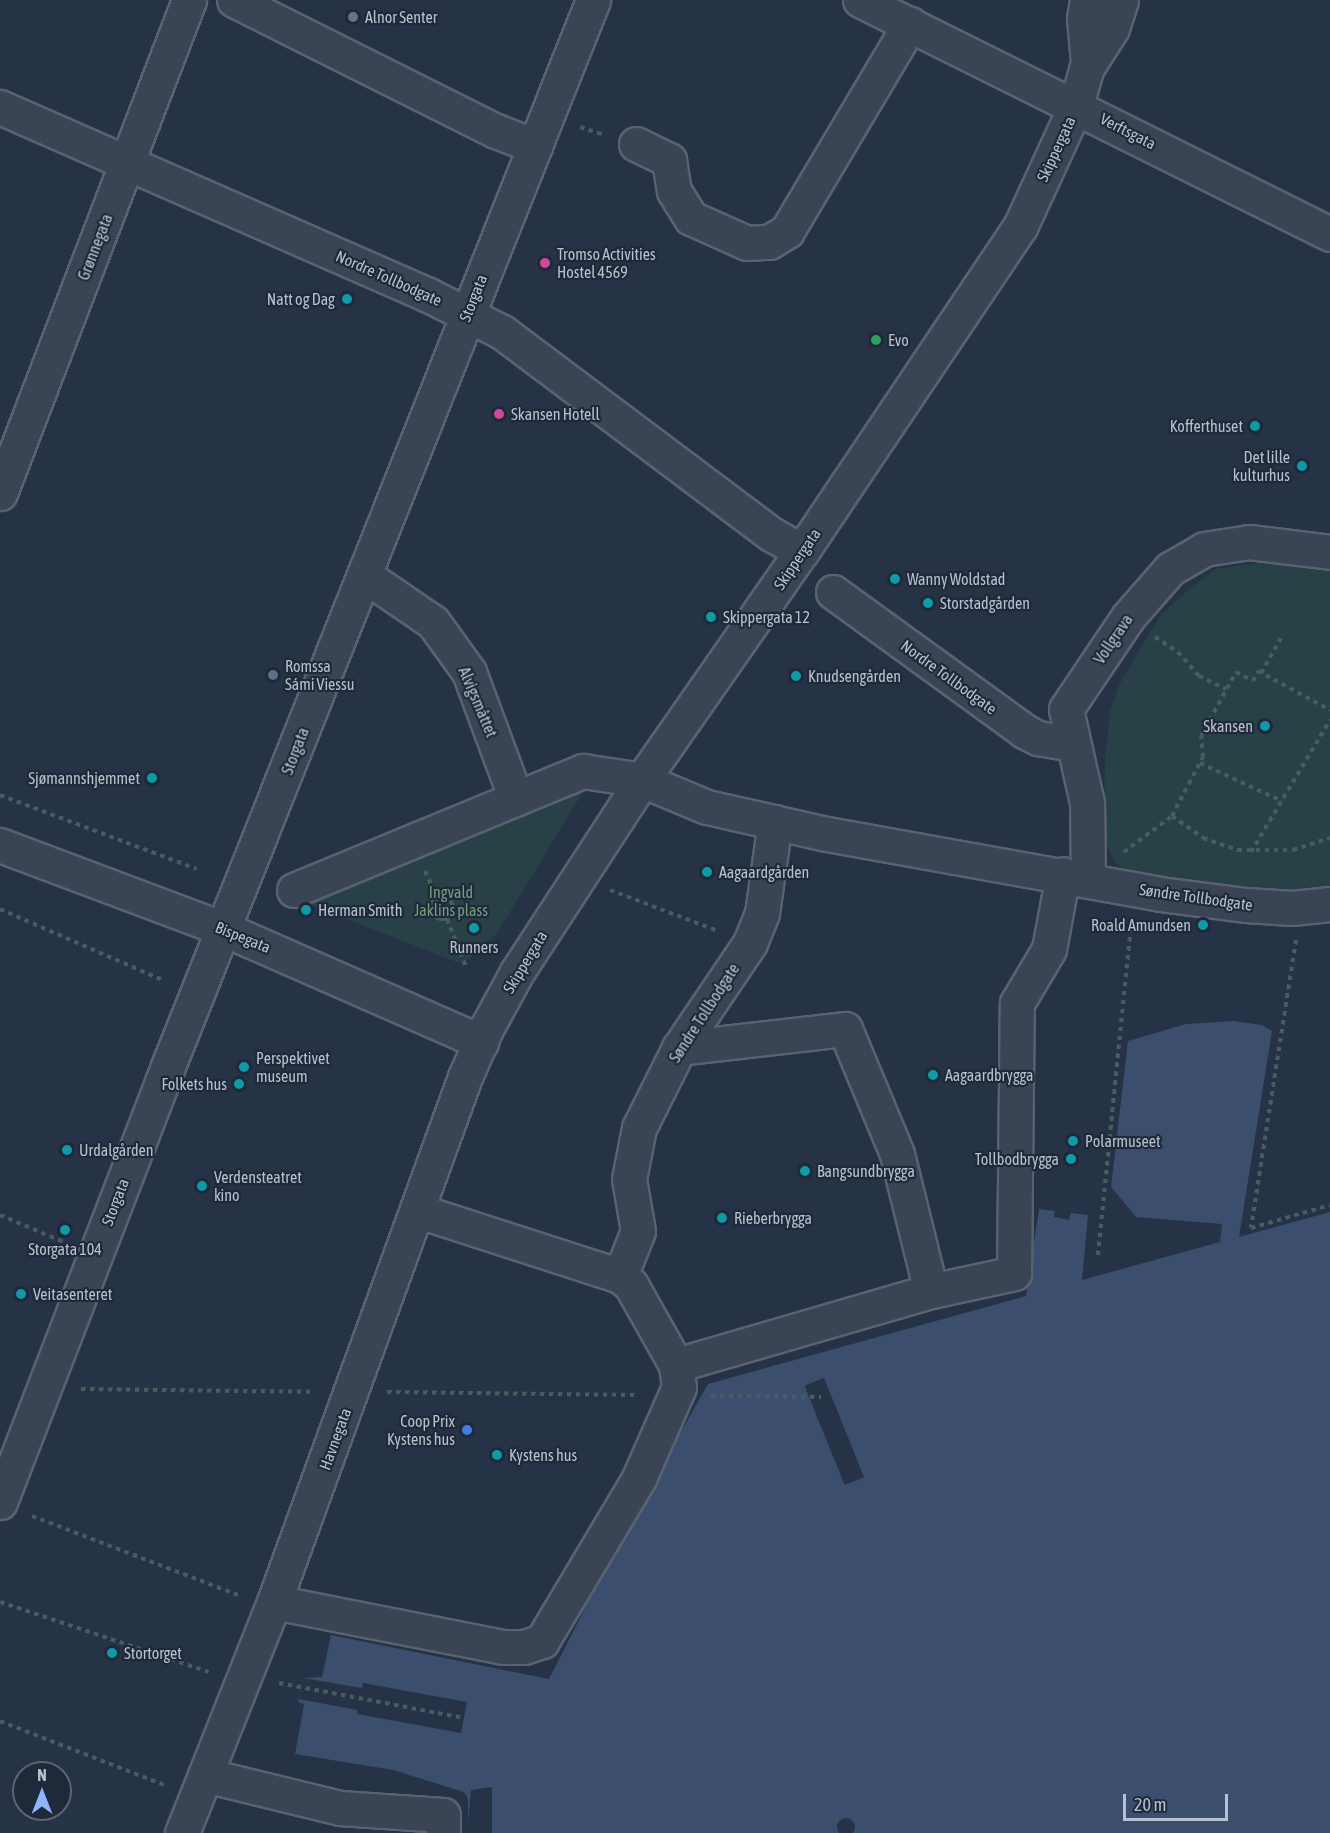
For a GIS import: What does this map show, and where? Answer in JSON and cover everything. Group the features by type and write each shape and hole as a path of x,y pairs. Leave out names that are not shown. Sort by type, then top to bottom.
{"street":[{"name":"Grønnegata","path":"0,493 129,162 189,0"},
{"path":"234,0 496,131 535,146"},
{"name":"Storgata","path":"14,1508 95,1255 592,0"},
{"name":"Skippergata","path":"1087,0 1084,18 1088,63"},
{"name":"Skippergata","path":"481,1042 517,972 642,780 802,551 1020,227 1076,105 1088,63 1112,28 1121,0"},
{"name":"Verftsgata","path":"867,2 1040,92 1076,105 1330,234"},
{"path":"636,144 669,160 674,191 691,218 747,243 769,242 788,231 910,24"},
{"name":"Nordre Tollbodgate","path":"0,107 468,313 513,339 771,534 802,551"},
{"name":"Vollgrava","path":"1075,877 1087,803 1066,709 1128,617 1170,569 1204,549 1225,544 1285,544 1330,552"},
{"name":"Alvigsmåttet","path":"364,575 433,622 469,672 516,799"},
{"name":"Nordre Tollbodgate","path":"833,592 1024,731 1038,738 1072,744"},
{"name":"Søndre Tollbodgate","path":"294,890 583,771 642,780 707,807 776,822 1135,889 1235,904 1316,905"},
{"name":"Søndre Tollbodgate","path":"620,1276 638,1231 629,1179 639,1128 679,1048 750,943 762,913 776,822"},
{"name":"Bispegata","path":"0,845 224,929 481,1042"},
{"path":"676,1365 931,1291 1014,1273 1017,1002 1049,949 1075,877"},
{"path":"679,1048 845,1029 897,1154 931,1291"},
{"name":"Havnegata","path":"182,1833 274,1602 481,1042"},
{"path":"274,1602 504,1647 525,1647 542,1641 639,1479 678,1387 676,1365 631,1285 620,1276 419,1211"},
{"path":"205,1775 340,1808 443,1815 443,1833"}],"path":[{"path":"1261,673 1281,638"},
{"path":"1158,639 1178,652 1199,676 1226,689"},
{"path":"1075,877 1172,816 1200,763 1201,736 1236,672 1253,681 1258,671 1330,710"},
{"path":"1251,852 1330,720"},
{"path":"1200,763 1282,801"},
{"path":"0,795 198,869"},
{"path":"1172,816 1203,838 1251,852 1293,850 1330,838"},
{"path":"1098,1255 1135,889"},
{"path":"609,890 750,943"},
{"path":"437,898 446,898 452,904 453,912 447,919 438,919 432,913 431,904 437,898"},
{"path":"1316,905 1251,1228 1330,1205"},
{"path":"0,909 170,984 204,978"},
{"path":"447,919 466,967"},
{"path":"0,1215 95,1255"},
{"path":"71,1389 321,1392"},
{"path":"381,1392 643,1395"},
{"path":"702,1396 821,1397"},
{"path":"14,1508 241,1596"},
{"path":"0,1602 212,1673"},
{"path":"246,1676 464,1718"},
{"path":"0,1721 169,1786"}],"green space":[{"path":"1260,563 1330,567 1330,891 1288,896 1128,874 1115,862 1108,849 1104,825 1105,758 1110,711 1119,685 1161,614 1185,593 1215,569"},
{"name":"Ingvald Jaklins plass","path":"591,779 497,933 469,959 459,963 308,904"}],"water":[{"path":"1233,1021 1262,1025 1272,1031 1239,1237 1330,1212 1330,1833 468,1833 468,1799 464,1792 393,1770 295,1754 304,1704 298,1702 303,1678 322,1677 331,1635 549,1679 625,1530 708,1384 1026,1296 1039,1209 1055,1211 1054,1217 1069,1220 1071,1213 1088,1215 1082,1280 1220,1242 1222,1224 1136,1217 1111,1187 1128,1041 1186,1024"}],"pier":[{"path":"824,1378 864,1477 845,1485 805,1386"},
{"path":"303,1678 362,1688 363,1683 467,1702 461,1733 357,1714 357,1710 299,1699"},
{"path":"492,1787 492,1833 467,1833 471,1790"},
{"path":"846,1818 852,1821 855,1827 852,1833 846,1836 840,1833 837,1827 840,1821"}],"place":[{"name":"Alnor Senter","path":"353,17"},
{"name":"Tromso Activities Hostel 4569","path":"545,263"},
{"name":"Natt og Dag","path":"347,299"},
{"name":"Evo","path":"876,340"},
{"name":"Skansen Hotell","path":"499,414"},
{"name":"Kofferthuset","path":"1255,426"},
{"name":"Det lille kulturhus","path":"1302,466"},
{"name":"Wanny Woldstad","path":"895,579"},
{"name":"Storstadgården","path":"928,603"},
{"name":"Skippergata 12","path":"711,617"},
{"name":"Romssa Sámi Viessu","path":"273,675"},
{"name":"Knudsengården","path":"796,676"},
{"name":"Skansen","path":"1265,726"},
{"name":"Sjømannshjemmet","path":"152,778"},
{"name":"Aagaardgården","path":"707,872"},
{"name":"Herman Smith","path":"306,910"},
{"name":"Roald Amundsen","path":"1203,925"},
{"name":"Runners","path":"474,928"},
{"name":"Perspektivet museum","path":"244,1067"},
{"name":"Aagaardbrygga","path":"933,1075"},
{"name":"Folkets hus","path":"239,1084"},
{"name":"Polarmuseet","path":"1073,1141"},
{"name":"Urdalgården","path":"67,1150"},
{"name":"Tollbodbrygga","path":"1071,1159"},
{"name":"Bangsundbrygga","path":"805,1171"},
{"name":"Verdensteatret kino","path":"202,1186"},
{"name":"Rieberbrygga","path":"722,1218"},
{"name":"Storgata 104","path":"65,1230"},
{"name":"Veitasenteret","path":"21,1294"},
{"name":"Coop Prix Kystens hus","path":"467,1430"},
{"name":"Kystens hus","path":"497,1455"},
{"name":"Stortorget","path":"112,1653"}]}
